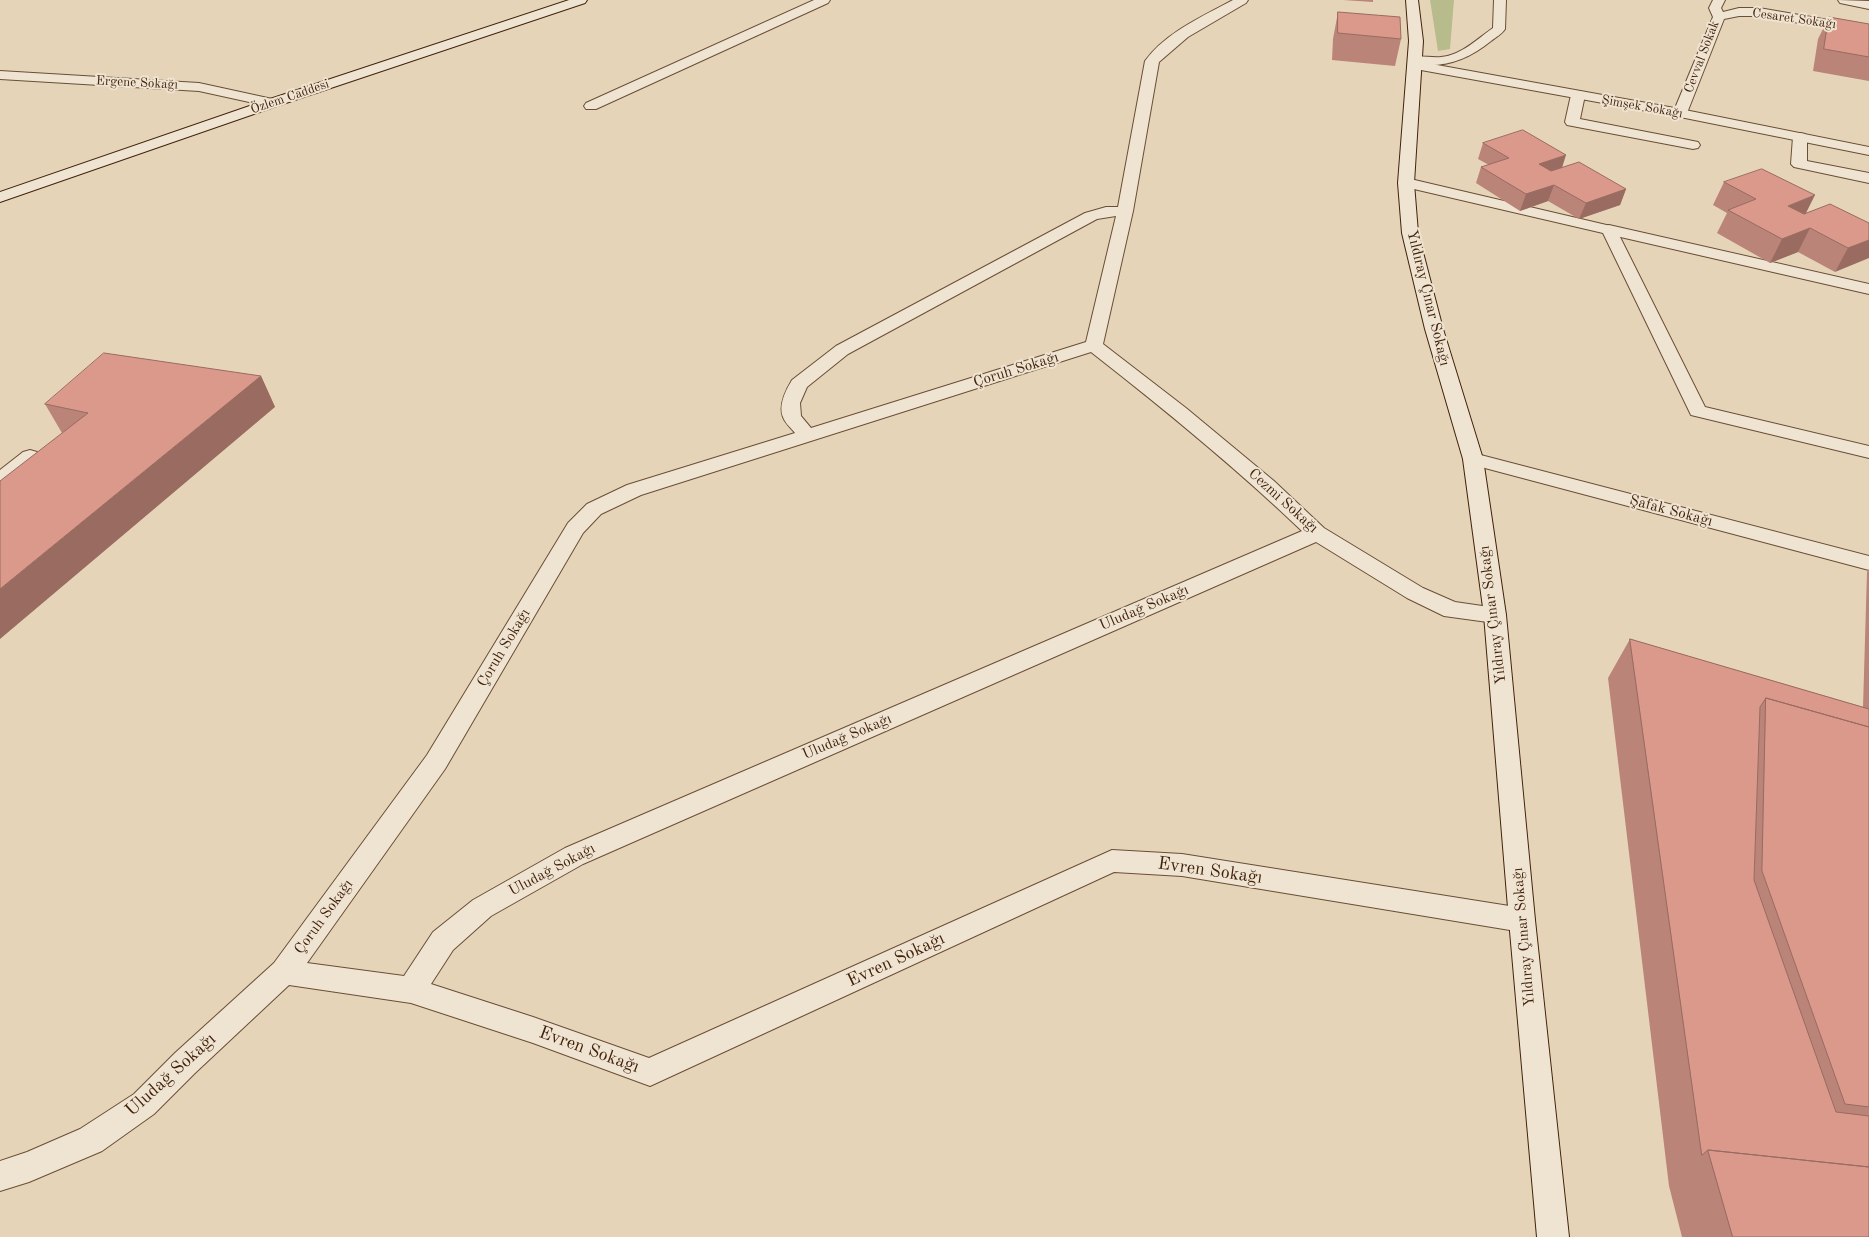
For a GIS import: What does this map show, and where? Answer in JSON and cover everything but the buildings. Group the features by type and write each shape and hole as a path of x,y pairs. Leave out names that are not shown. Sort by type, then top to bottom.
{"street":[{"name":"Özlem Caddesi","path":"0,197 272,103 581,0"},
{"path":"591,106 824,0"},
{"path":"1094,345 1125,211 1152,61 1192,26 1242,0"},
{"name":"Yıldıray Çınar Sokağı","path":"1412,0 1416,41 1406,184 1410,233 1434,329 1473,459 1495,615 1522,920 1553,1237"},
{"path":"1415,62 1453,59 1466,53 1499,30 1500,0"},
{"name":"Cevval Sokak","path":"1680,114 1719,17 1715,8 1719,0"},
{"path":"1752,0 1780,14"},
{"path":"1844,0 1869,5"},
{"name":"Cesaret Sokağı","path":"1719,17 1739,12 1759,12 1780,14 1869,31"},
{"name":"Şimşek Sokağı","path":"1415,62 1869,151"},
{"name":"Ergene Sokağı","path":"0,74 200,87 272,103"},
{"path":"1578,95 1572,122 1693,145"},
{"path":"1800,137 1799,164 1869,178"},
{"path":"1406,184 1869,289"},
{"path":"807,435 792,418 791,403 799,384 842,350 1091,216 1106,212 1125,211"},
{"path":"1609,230 1698,411 1869,452"},
{"name":"Çoruh Sokağı","path":"284,972 436,762 575,528 594,509 634,490 1094,345"},
{"name":"Cezmi Sokağı","path":"1094,345 1179,412 1267,486 1317,533 1415,593 1452,610 1495,615"},
{"path":"0,480 30,456"},
{"name":"Şafak Sokağı","path":"1473,459 1869,563"},
{"name":"Uludağ Sokağı","path":"411,990 443,941 482,908 574,856 1317,533"},
{"name":"Evren Sokağı","path":"284,972 411,990 534,1030 650,1072 1112,861 1182,866 1522,920"},
{"name":"Uludağ Sokağı","path":"0,1176 29,1167 91,1140 144,1104 185,1063 284,972"}],"green space":[{"path":"1430,0 1454,0 1450,49 1438,51"}]}
